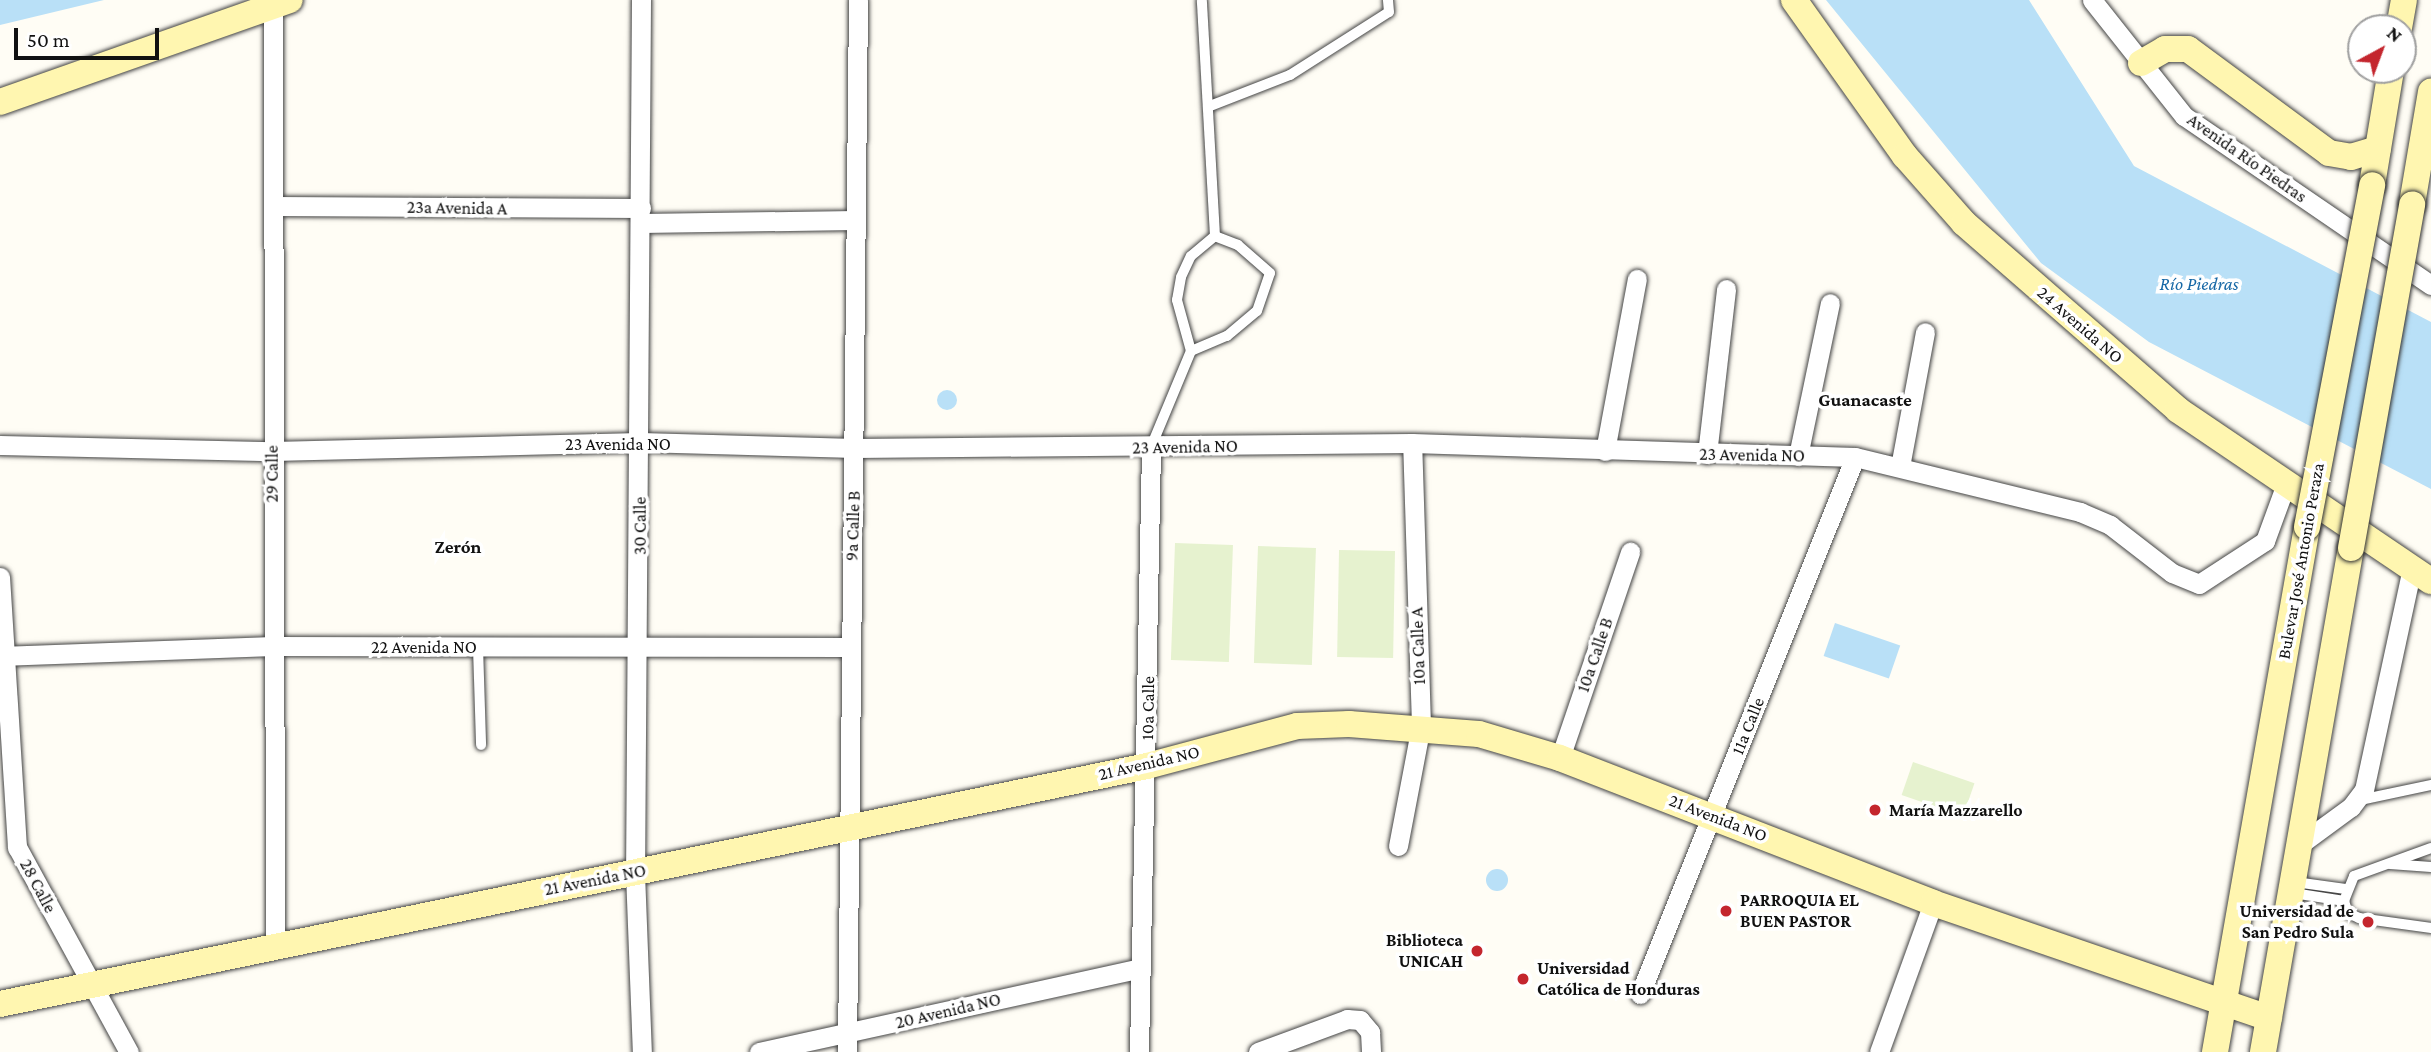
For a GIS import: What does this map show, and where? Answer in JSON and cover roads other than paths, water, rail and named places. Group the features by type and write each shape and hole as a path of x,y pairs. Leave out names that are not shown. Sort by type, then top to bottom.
{"street":[{"name":"30 Calle","path":"641,0 639,646 635,873 642,1052"},
{"name":"9a Calle B","path":"847,1043 851,827 849,647 855,448 858,0"},
{"name":"24 Avenida NO","path":"1794,0 1905,156 1964,223 2178,410 2287,481 2421,575"},
{"name":"Avenida Río Piedras","path":"2092,0 2185,116 2431,285"},
{"path":"0,102 281,3"},
{"name":"29 Calle","path":"275,942 272,451 274,206 281,3"},
{"path":"2141,63 2165,49 2188,49 2329,153 2351,157 2378,149"},
{"name":"Bulevar José Antonio Peraza","path":"2215,1052 2306,527 2372,185 2389,84"},
{"path":"2263,1052 2431,94"},
{"name":"23a Avenida A","path":"274,206 855,220"},
{"path":"1605,451 1637,279"},
{"path":"1707,454 1726,289"},
{"path":"1798,456 1830,303"},
{"path":"1900,467 1925,331"},
{"name":"23 Avenida NO","path":"0,445 272,451 640,442 855,448 1412,443 1855,457 2080,512 2118,531 2172,573 2199,583 2265,541 2287,481"},
{"name":"10a Calle A","path":"1398,846 1421,725 1412,443"},
{"name":"10a Calle","path":"1139,1052 1137,969 1147,766 1151,447"},
{"name":"11a Calle","path":"1640,994 1855,457"},
{"name":"10a Calle B","path":"1560,758 1630,552"},
{"path":"2300,845 2359,800 2421,575"},
{"name":"28 Calle","path":"0,577 9,847 129,1052"},
{"name":"22 Avenida NO","path":"2,656 273,646 849,647"},
{"name":"21 Avenida NO","path":"0,1004 275,942 635,873 1147,766 1297,726 1421,725 1560,758 1933,903 2223,1006 2269,1018"},
{"path":"1880,1052 1933,903"},
{"name":"20 Avenida NO","path":"759,1052 847,1043 1137,969"},
{"path":"1258,1052 1347,1019 1360,1020 1370,1032 1371,1052"}],"lane":[{"path":"1202,0 1210,106 1215,236"},
{"path":"1210,106 1290,75 1389,12 1388,0"},
{"path":"1191,351 1227,336 1257,311 1270,273 1238,245 1215,236"},
{"path":"1151,447 1191,351 1177,300 1181,277 1191,256 1215,236"},
{"path":"478,647 481,745"},
{"path":"2359,800 2431,785"},
{"path":"2431,848 2354,876 2346,889 2344,901 2348,913 2359,918 2431,928"},
{"path":"2382,864 2431,867"},
{"path":"2292,887 2346,889"},
{"path":"2292,887 2344,901"}],"water":[{"path":"0,0 104,0 0,25"},
{"name":"Río Piedras","path":"1826,0 2029,0 2134,166 2431,322 2431,489 2149,342 2041,263"},
{"path":"947,390 954,393 957,400 954,407 947,410 940,407 937,400 940,393"},
{"path":"1835,623 1900,645 1889,679 1824,656"},
{"path":"1497,869 1505,872 1508,880 1505,888 1497,891 1489,888 1486,880 1489,872"}],"place":[{"name":"María Mazzarello","path":"1875,810"},
{"name":"PARROQUIA EL BUEN PASTOR","path":"1726,911"},
{"name":"Universidad de San Pedro Sula","path":"2368,922"},
{"name":"Biblioteca UNICAH","path":"1477,951"},
{"name":"Universidad Católica de Honduras","path":"1523,979"}],"district":[{"name":"Guanacaste","path":"1865,400"},
{"name":"Zerón","path":"458,547"}]}
